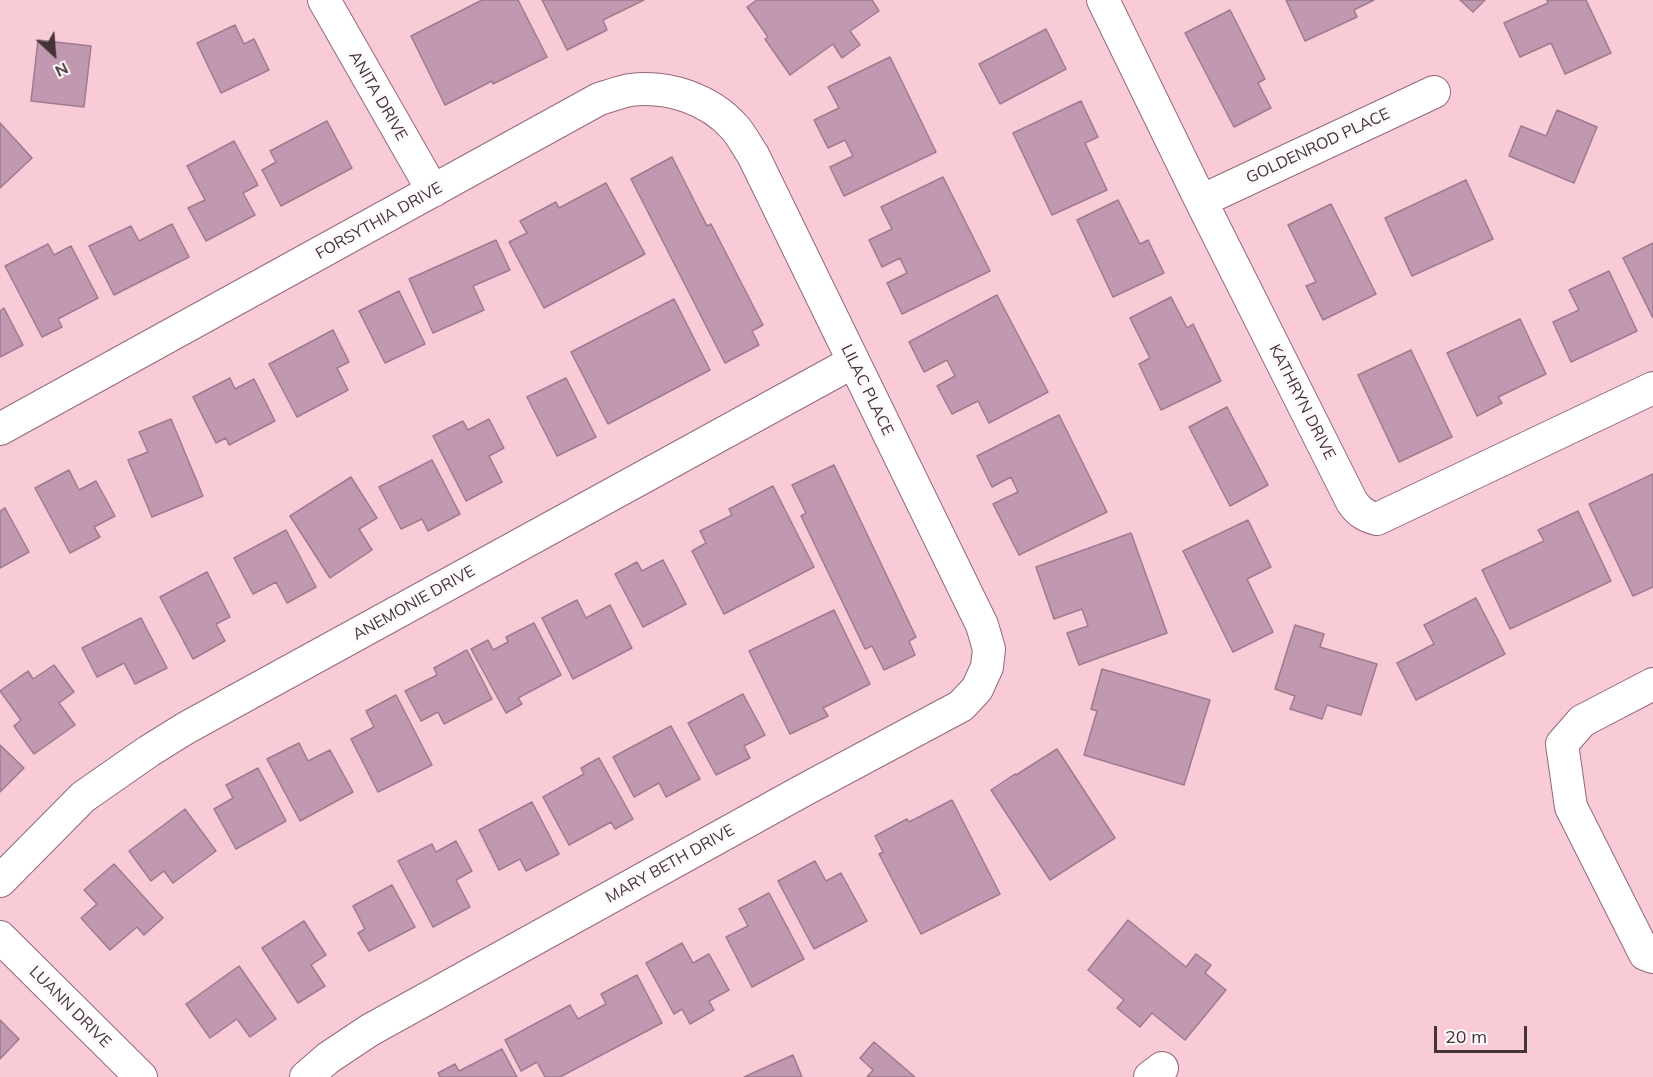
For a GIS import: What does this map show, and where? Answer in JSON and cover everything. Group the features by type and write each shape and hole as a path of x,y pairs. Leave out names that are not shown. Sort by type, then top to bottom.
{"street":[{"name":"ANITA DRIVE","path":"324,0 433,191"},
{"name":"KATHRYN DRIVE","path":"1103,0 1201,201 1359,512 1377,519 1653,388"},
{"name":"FORSYTHIA DRIVE","path":"0,429 599,99 628,90 653,89 682,94 710,107 735,128 753,155"},
{"name":"GOLDENROD PLACE","path":"1201,201 1434,92"},
{"name":"LILAC PLACE","path":"753,155 982,625"},
{"name":"ANEMONIE DRIVE","path":"0,881 83,797 186,728 853,362"},
{"name":"MARY BETH DRIVE","path":"306,1077 328,1058 370,1030 804,790 961,706 977,689 987,666 989,649 982,625"},
{"path":"1647,696 1582,721 1563,744 1571,807 1645,954 1653,957"},
{"name":"LUANN DRIVE","path":"0,937 141,1077"}],"building":[{"path":"482,0 518,0 547,57 445,105 411,36"},
{"path":"542,0 644,0 603,20 607,30 567,50"},
{"path":"757,0 872,0 879,11 850,31 860,45 842,58 833,44 790,75 765,39 768,37 747,7"},
{"path":"1286,0 1374,0 1354,10 1357,17 1305,41"},
{"path":"1460,0 1485,0 1473,12"},
{"path":"1547,0 1586,0 1611,53 1565,74 1551,43 1520,57 1504,23 1548,3"},
{"path":"1230,10 1265,79 1258,83 1271,108 1234,127 1185,33"},
{"path":"235,25 244,44 254,39 269,70 221,93 197,43"},
{"path":"1046,29 1066,69 1000,104 979,64"},
{"path":"38,40 91,46 84,107 31,101"},
{"path":"890,57 936,152 844,196 830,167 853,156 845,140 828,148 814,120 839,108 828,87"},
{"path":"1081,101 1098,137 1085,143 1107,190 1052,215 1013,133"},
{"path":"1557,110 1597,127 1574,183 1509,156 1521,126 1546,136"},
{"path":"327,121 352,168 281,206 262,170 276,162 270,151"},
{"path":"0,123 32,158 0,188"},
{"path":"234,141 258,185 243,193 255,215 206,241 188,208 205,200 187,166"},
{"path":"672,157 707,226 711,224 763,325 752,331 759,345 725,363 631,179"},
{"path":"943,177 990,271 902,314 887,283 907,273 900,258 882,267 869,240 892,229 881,207"},
{"path":"1466,180 1493,239 1412,276 1385,218"},
{"path":"606,183 645,254 544,308 509,242 527,233 520,221 556,202 559,208"},
{"path":"1118,200 1140,244 1148,240 1164,273 1113,297 1077,220"},
{"path":"1331,204 1376,294 1323,320 1306,286 1316,282 1288,225"},
{"path":"172,224 189,257 114,295 89,246 131,226 139,241"},
{"path":"496,240 510,270 473,286 484,310 433,333 409,279"},
{"path":"1653,243 1653,318 1623,258"},
{"path":"48,244 54,255 71,246 98,298 58,319 62,327 42,337 5,266"},
{"path":"1609,271 1637,331 1571,362 1553,322 1579,310 1569,290"},
{"path":"399,291 425,344 385,363 359,311"},
{"path":"997,295 1048,392 989,423 978,401 952,414 937,386 955,376 947,360 924,372 909,342"},
{"path":"1171,297 1187,328 1193,324 1221,381 1161,410 1139,364 1150,358 1130,318"},
{"path":"674,299 710,370 608,424 571,352"},
{"path":"4,308 23,345 0,357 0,311"},
{"path":"1520,319 1546,374 1498,397 1502,403 1477,416 1447,353"},
{"path":"333,330 349,362 337,368 348,390 297,417 269,364"},
{"path":"1411,350 1452,437 1399,462 1358,375"},
{"path":"230,378 235,389 254,379 275,421 229,445 226,438 216,443 193,397"},
{"path":"566,378 596,437 557,456 527,397"},
{"path":"1227,407 1268,485 1230,506 1189,427"},
{"path":"1059,415 1107,512 1019,555 993,504 1018,492 1011,477 992,487 977,456"},
{"path":"171,419 203,496 152,517 128,460 148,452 139,432"},
{"path":"489,419 504,448 489,456 502,482 466,501 433,436 463,421 468,430"},
{"path":"432,460 460,514 428,531 422,519 401,529 379,487"},
{"path":"834,465 916,637 909,641 915,655 884,670 872,646 865,649 801,516 806,513 792,485"},
{"path":"69,470 79,490 96,481 115,516 94,527 100,537 70,553 35,488"},
{"path":"1653,474 1653,587 1633,596 1589,504"},
{"path":"351,477 377,518 359,529 372,550 330,578 290,516"},
{"path":"773,486 814,567 724,614 692,551 706,543 700,531 732,515 729,509"},
{"path":"5,508 29,552 0,568 0,511"},
{"path":"1578,511 1611,581 1510,629 1482,570 1544,541 1538,530"},
{"path":"1248,520 1271,567 1247,579 1273,632 1233,652 1183,551"},
{"path":"286,530 316,587 287,603 276,582 253,594 234,558"},
{"path":"1131,533 1167,633 1079,665 1067,633 1088,626 1082,609 1054,619 1036,567"},
{"path":"663,560 686,604 643,627 615,574 637,562 642,571"},
{"path":"207,572 230,617 216,624 225,641 193,659 160,597"},
{"path":"1476,598 1505,654 1416,700 1397,663 1434,644 1424,625"},
{"path":"577,600 586,618 610,605 632,648 573,679 542,618"},
{"path":"834,610 870,684 823,708 828,716 790,734 749,651"},
{"path":"141,618 167,668 135,684 124,663 97,677 82,648"},
{"path":"534,623 561,675 518,698 522,704 506,713 471,649 488,640 493,650 508,642 506,637"},
{"path":"1295,625 1324,634 1320,647 1377,664 1361,715 1327,705 1322,719 1290,709 1295,696 1275,689"},
{"path":"467,650 492,699 444,724 438,712 421,721 405,691 437,675 434,668"},
{"path":"54,665 74,692 59,703 75,725 34,754 14,726 21,720 0,691 28,671 33,679"},
{"path":"1102,669 1210,700 1184,785 1084,755 1097,711 1091,709"},
{"path":"743,694 765,735 744,746 750,758 716,775 688,723"},
{"path":"396,695 432,765 378,792 351,739 374,727 366,711"},
{"path":"671,726 700,779 666,797 659,783 634,797 613,757"},
{"path":"299,743 308,761 330,750 353,792 300,821 267,759"},
{"path":"0,745 24,768 0,792"},
{"path":"1057,749 1115,838 1050,880 991,790"},
{"path":"599,758 633,819 615,829 611,822 569,845 543,797 584,774 581,768"},
{"path":"258,768 286,821 236,849 214,809 233,798 226,785"},
{"path":"952,800 1000,894 921,934 879,854 883,852 875,836 907,819 909,822"},
{"path":"532,802 559,854 526,871 520,859 499,870 479,830"},
{"path":"185,809 216,851 173,883 164,871 151,881 129,851"},
{"path":"456,841 472,871 456,880 470,907 433,927 398,861 432,844 436,852"},
{"path":"815,861 826,881 841,873 867,921 814,949 778,881"},
{"path":"114,864 163,918 144,935 137,927 110,950 81,918 97,904 84,890"},
{"path":"392,885 415,927 369,951 358,933 365,929 353,906"},
{"path":"769,893 804,959 752,987 726,937 748,926 739,909"},
{"path":"1128,920 1186,967 1196,954 1211,965 1205,973 1226,990 1185,1040 1152,1013 1140,1027 1117,1008 1124,1000 1088,970"},
{"path":"304,921 326,955 311,965 325,986 298,1003 262,948"},
{"path":"682,943 693,963 709,954 729,990 709,1001 714,1010 690,1024 682,1009 674,1014 646,963"},
{"path":"239,966 276,1019 250,1037 237,1019 210,1038 186,1004"},
{"path":"637,975 662,1023 560,1077 545,1077 537,1062 521,1071 505,1040 570,1005 578,1019 606,1004 601,994"},
{"path":"0,1020 19,1039 0,1059"},
{"path":"874,1042 915,1077 867,1077 873,1070 860,1058"},
{"path":"502,1049 517,1077 440,1077 438,1073 455,1064 459,1071"},
{"path":"793,1055 802,1077 744,1077"}]}
